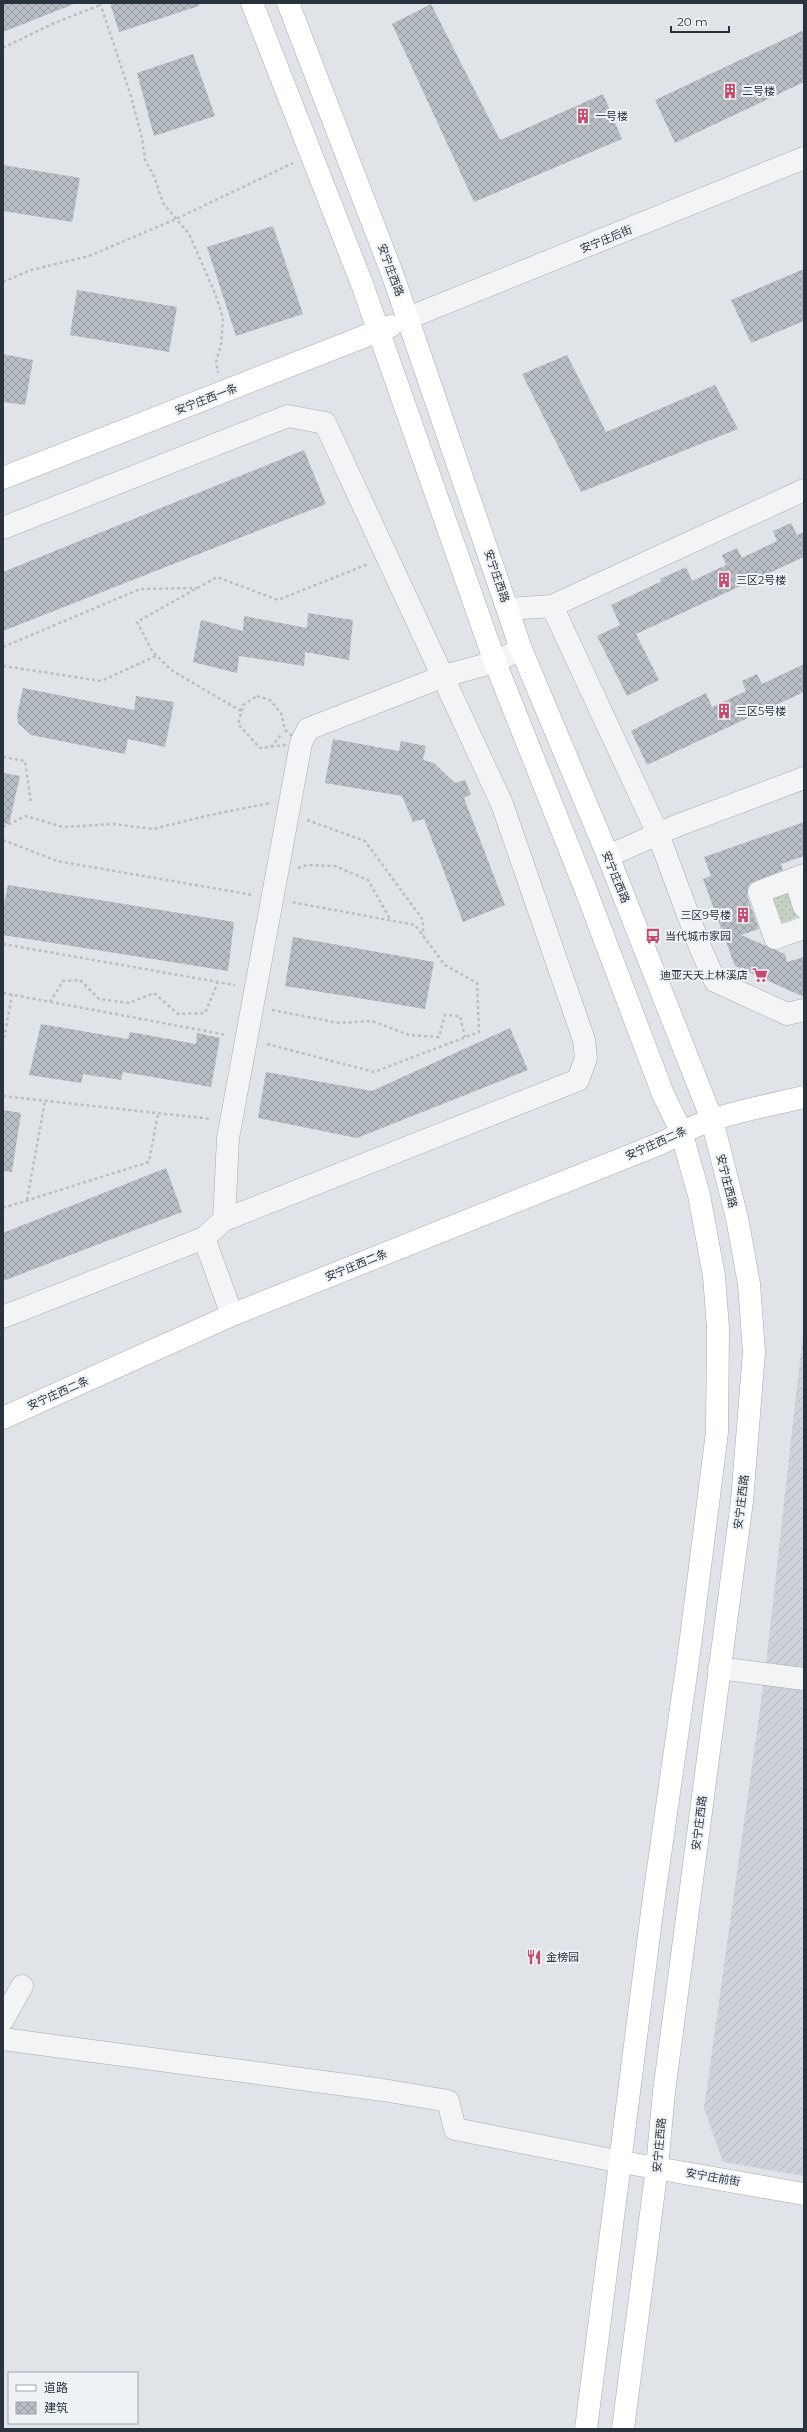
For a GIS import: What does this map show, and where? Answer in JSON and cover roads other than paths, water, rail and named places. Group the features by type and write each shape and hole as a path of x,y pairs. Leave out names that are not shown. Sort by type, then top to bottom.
{"main road":[{"path":"252,3 312,155 378,331 495,662 586,888 664,1094 682,1131 700,1195 714,1276 718,1328 717,1432 690,1646 653,1904 622,2162 586,2429"},
{"name":"安宁庄西路","path":"288,3 408,318 521,649 608,856 712,1120 737,1218 749,1284 754,1352 742,1501 664,2092 657,2167 624,2429"},
{"name":"安宁庄西一条","path":"3,478 408,318"},
{"name":"安宁庄西二条","path":"3,1418 232,1315 656,1145 682,1131 712,1120 804,1097"},
{"name":"安宁庄前街","path":"622,2162 804,2194"}],"street":[{"name":"安宁庄后街","path":"408,318 804,158"},
{"path":"3,528 288,416 325,423 444,676 502,804 584,1040 586,1058 578,1080 224,1220 204,1238 3,1317"},
{"path":"508,609 552,606 804,490"},
{"path":"552,606 658,834 700,947 715,980 787,1014 804,1010"},
{"path":"224,1220 228,1138 289,806 293,736 444,676 495,662 521,649"},
{"path":"608,856 658,834 804,778"},
{"path":"804,907 799,877 759,892 775,938 804,928"},
{"path":"204,1238 232,1315"},
{"path":"719,1668 804,1678"},
{"path":"3,2020 22,1986"},
{"path":"3,2039 383,2090 448,2101 455,2129 622,2162"}],"place":[{"name":"二号楼","path":"730,91"},
{"name":"一号楼","path":"583,116"},
{"name":"三区2号楼","path":"724,580"},
{"name":"三区5号楼","path":"724,711"},
{"name":"三区9号楼","path":"743,915"},
{"name":"当代城市家园","path":"653,936"},
{"name":"迪亚天天上林溪店","path":"760,975"},
{"name":"金榜园","path":"534,1957"}]}
